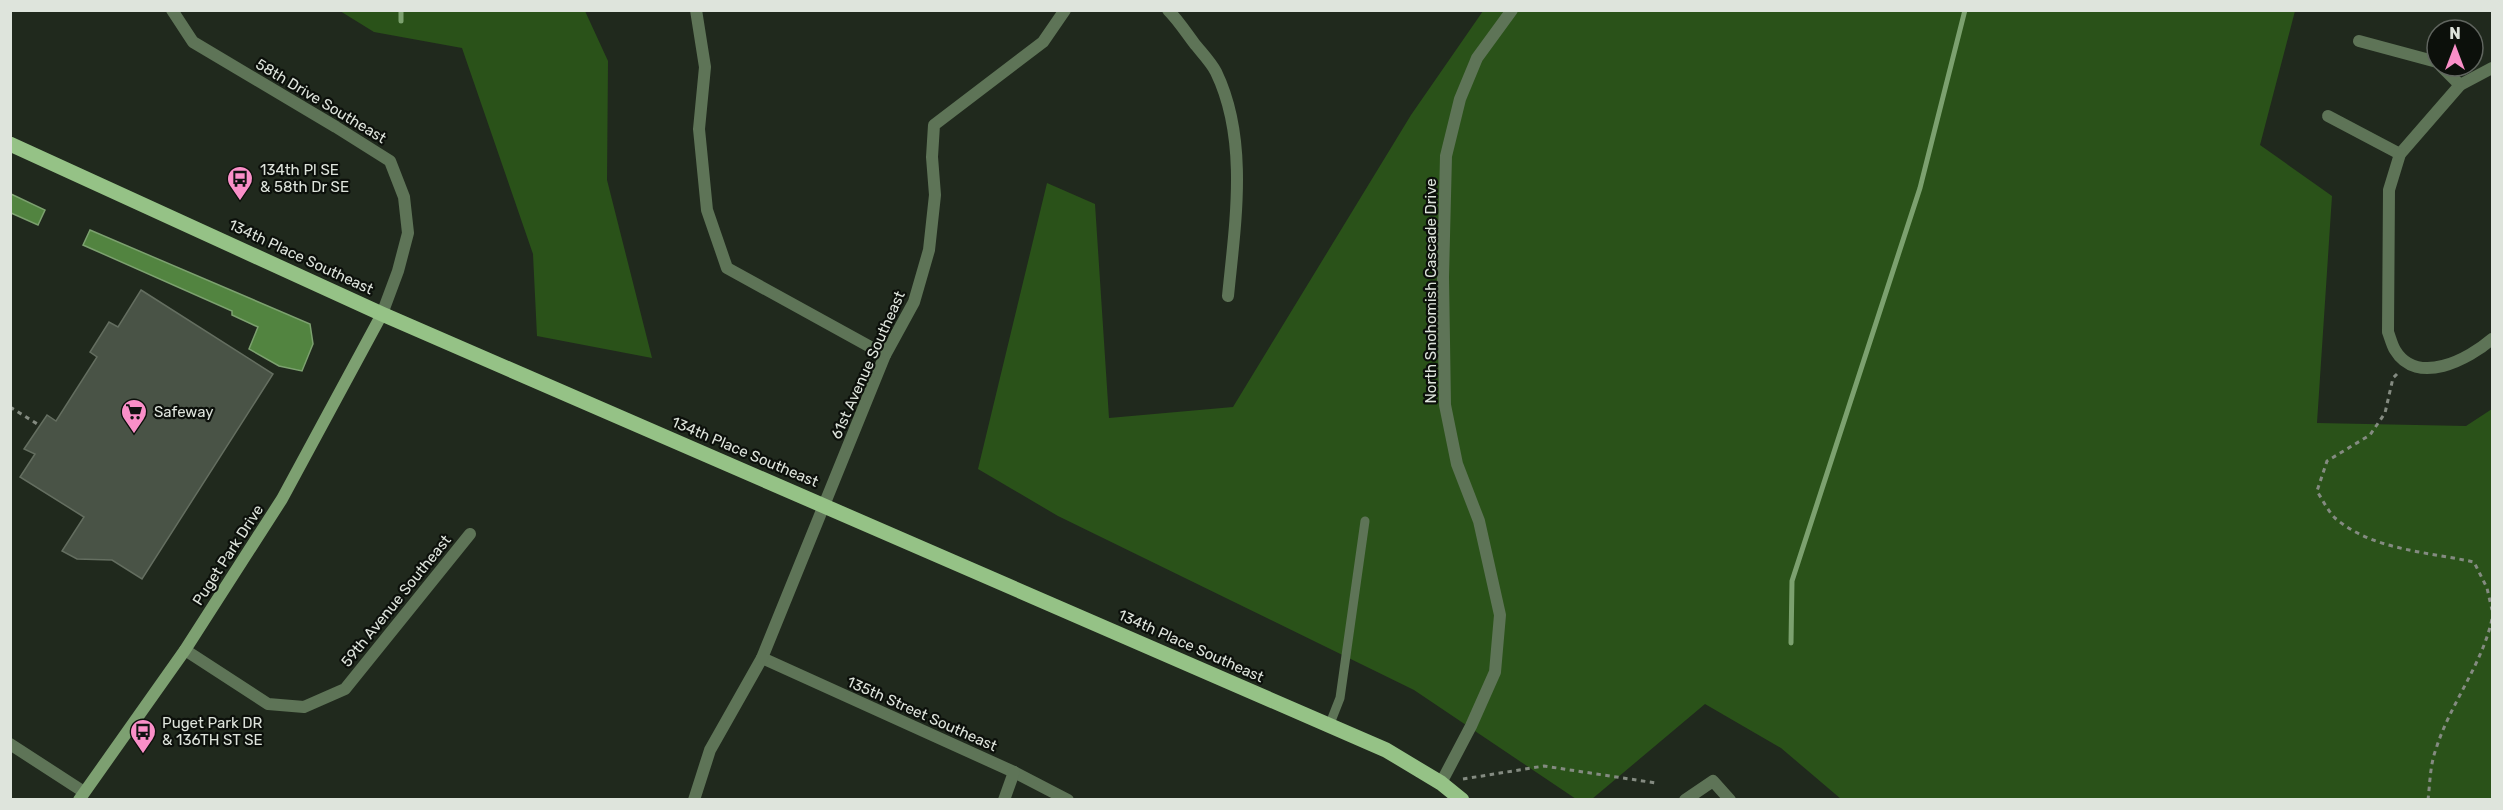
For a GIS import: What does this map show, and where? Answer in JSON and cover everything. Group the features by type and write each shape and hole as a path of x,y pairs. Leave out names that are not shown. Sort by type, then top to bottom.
{"main road":[{"name":"134th Place Southeast","path":"10,144 382,314 1386,750 1441,783 1462,800"}],"street":[{"name":"58th Drive Southeast","path":"172,10 193,42 390,161 404,197 408,233 398,271 382,314"},
{"path":"696,10 705,67 699,129 707,210 727,268 885,356"},
{"name":"61st Avenue Southeast","path":"694,800 710,750 762,658 885,356 914,302 929,250 935,195 932,157 934,125 1043,42 1065,10"},
{"path":"1168,10 1215,70 1229,104 1236,153 1236,220 1228,296"},
{"name":"North Snohomish Cascade Drive","path":"1441,783 1471,726 1495,672 1500,615 1493,573 1479,521 1457,464 1445,405 1443,277 1446,156 1460,99 1477,58 1512,10"},
{"path":"2359,41 2425,59"},
{"path":"2493,68 2460,85 2400,154 2389,190 2388,332 2395,350 2408,363 2430,368 2455,363 2493,339"},
{"path":"2453,78 2460,85"},
{"path":"2328,116 2400,154"},
{"name":"Puget Park Drive","path":"81,796 185,650 282,499 382,314"},
{"name":"59th Avenue Southeast","path":"185,650 268,704 304,707 345,689 470,534"},
{"name":"135th Street Southeast","path":"762,658 1014,772 1068,800"},
{"path":"10,744 81,796"},
{"path":"1004,800 1014,772"},
{"path":"1685,800 1713,780 1730,800"}],"lane":[{"path":"1329,726 1340,698 1365,521"}],"path":[{"path":"2408,363 2393,378 2385,413 2370,435 2327,461 2317,491 2334,517 2363,536 2405,549 2474,562 2487,588 2493,610"},
{"path":"10,407 39,425"},
{"path":"2428,800 2435,751 2451,712 2487,644 2493,619"},
{"path":"1441,783 1544,766 1656,783"}],"shaded area":[{"path":"340,11 585,11 608,61 607,180 652,358 537,336 533,254 462,48 374,32"},
{"path":"1483,11 2295,11 2260,145 2332,196 2317,423 2466,426 2492,409 2492,799 1841,799 1781,748 1705,704 1592,799 1576,799 1414,690 1058,516 978,469 1047,183 1095,204 1109,418 1233,407 1411,115"},
{"path":"11,194 45,210 38,225 11,213"},
{"path":"90,230 310,324 313,344 302,371 279,366 249,349 258,327 232,315 232,311 83,245"}],"building":[{"name":"Safeway","path":"141,290 273,374 142,579 112,560 77,559 62,551 84,517 20,477 35,454 24,449 47,415 56,421 97,357 90,352 109,322 118,327"}],"waterway":[{"path":"401,10 401,21"},
{"path":"1791,643 1792,581 1920,188 1965,10"}],"place":[{"name":"134th Pl SE & 58th Dr SE","path":"240,202"},
{"name":"Safeway","path":"134,435"},
{"name":"Puget Park DR & 136TH ST SE","path":"143,755"}]}
